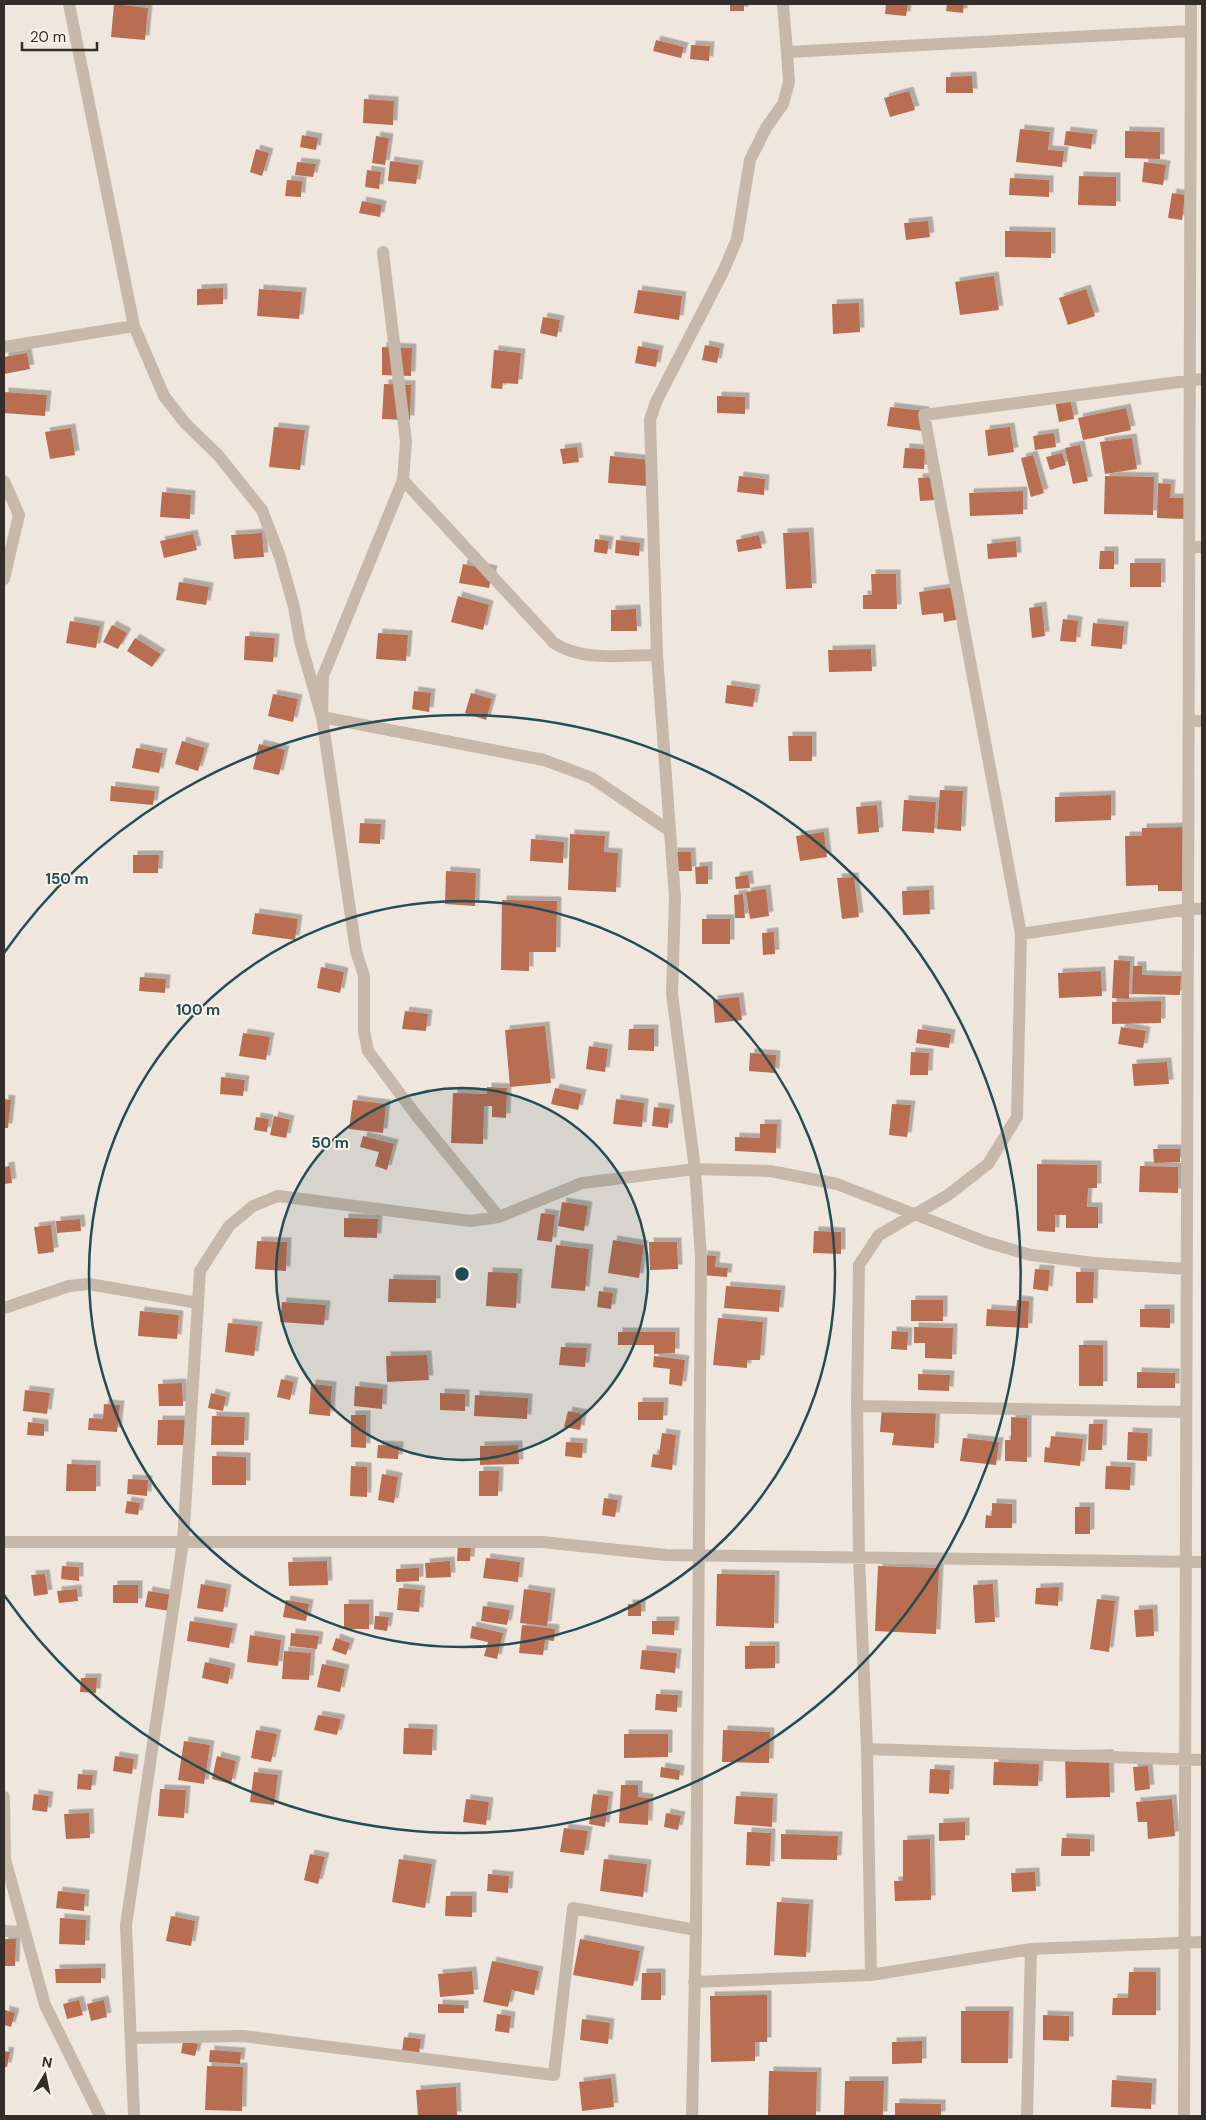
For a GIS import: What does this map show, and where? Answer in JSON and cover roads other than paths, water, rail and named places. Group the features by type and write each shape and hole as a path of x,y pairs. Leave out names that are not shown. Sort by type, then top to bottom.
{"street":[{"path":"69,4 134,326 164,396 185,423 218,455 262,510 282,565 294,608 300,641 322,717 356,951 364,976 364,1031 368,1051 416,1115 499,1217"},
{"path":"692,2116 696,1930 701,1257 696,1169 672,994 675,898 657,656 650,420 656,402 723,272 737,239 750,160 766,128 783,104 789,82 783,4"},
{"path":"1184,2116 1189,721 1196,547 1196,379 1191,4"},
{"path":"787,52 1191,31"},
{"path":"322,717 323,676 403,480 406,442 383,252"},
{"path":"4,347 134,326"},
{"path":"871,1975 868,1749 859,1558 857,1406 860,1265 879,1235 913,1213 948,1195 988,1164 1016,1117 1021,934 924,414 1196,379"},
{"path":"403,480 554,643 567,651 582,655 657,656"},
{"path":"4,481 19,515 4,579"},
{"path":"322,717 544,760 592,778 670,831"},
{"path":"1189,721 1202,721"},
{"path":"1021,934 1188,909 1202,909"},
{"path":"134,2116 126,1926 183,1542 200,1271 229,1226 253,1206 278,1196 470,1220 499,1217 582,1183 696,1169 770,1171 837,1184 986,1242 1032,1255 1094,1263 1187,1269"},
{"path":"4,1308 69,1286 89,1284 198,1303"},
{"path":"857,1406 1186,1412"},
{"path":"4,1542 542,1542 666,1555 1202,1562"},
{"path":"868,1749 1202,1760"},
{"path":"4,1797 4,1859 45,2005 100,2116"},
{"path":"131,2038 243,2036 554,2075 573,1908 696,1930"},
{"path":"4,1931 25,1932"},
{"path":"694,1982 871,1975 1031,1949 1202,1942"},
{"path":"1027,2116 1031,1949"}]}
